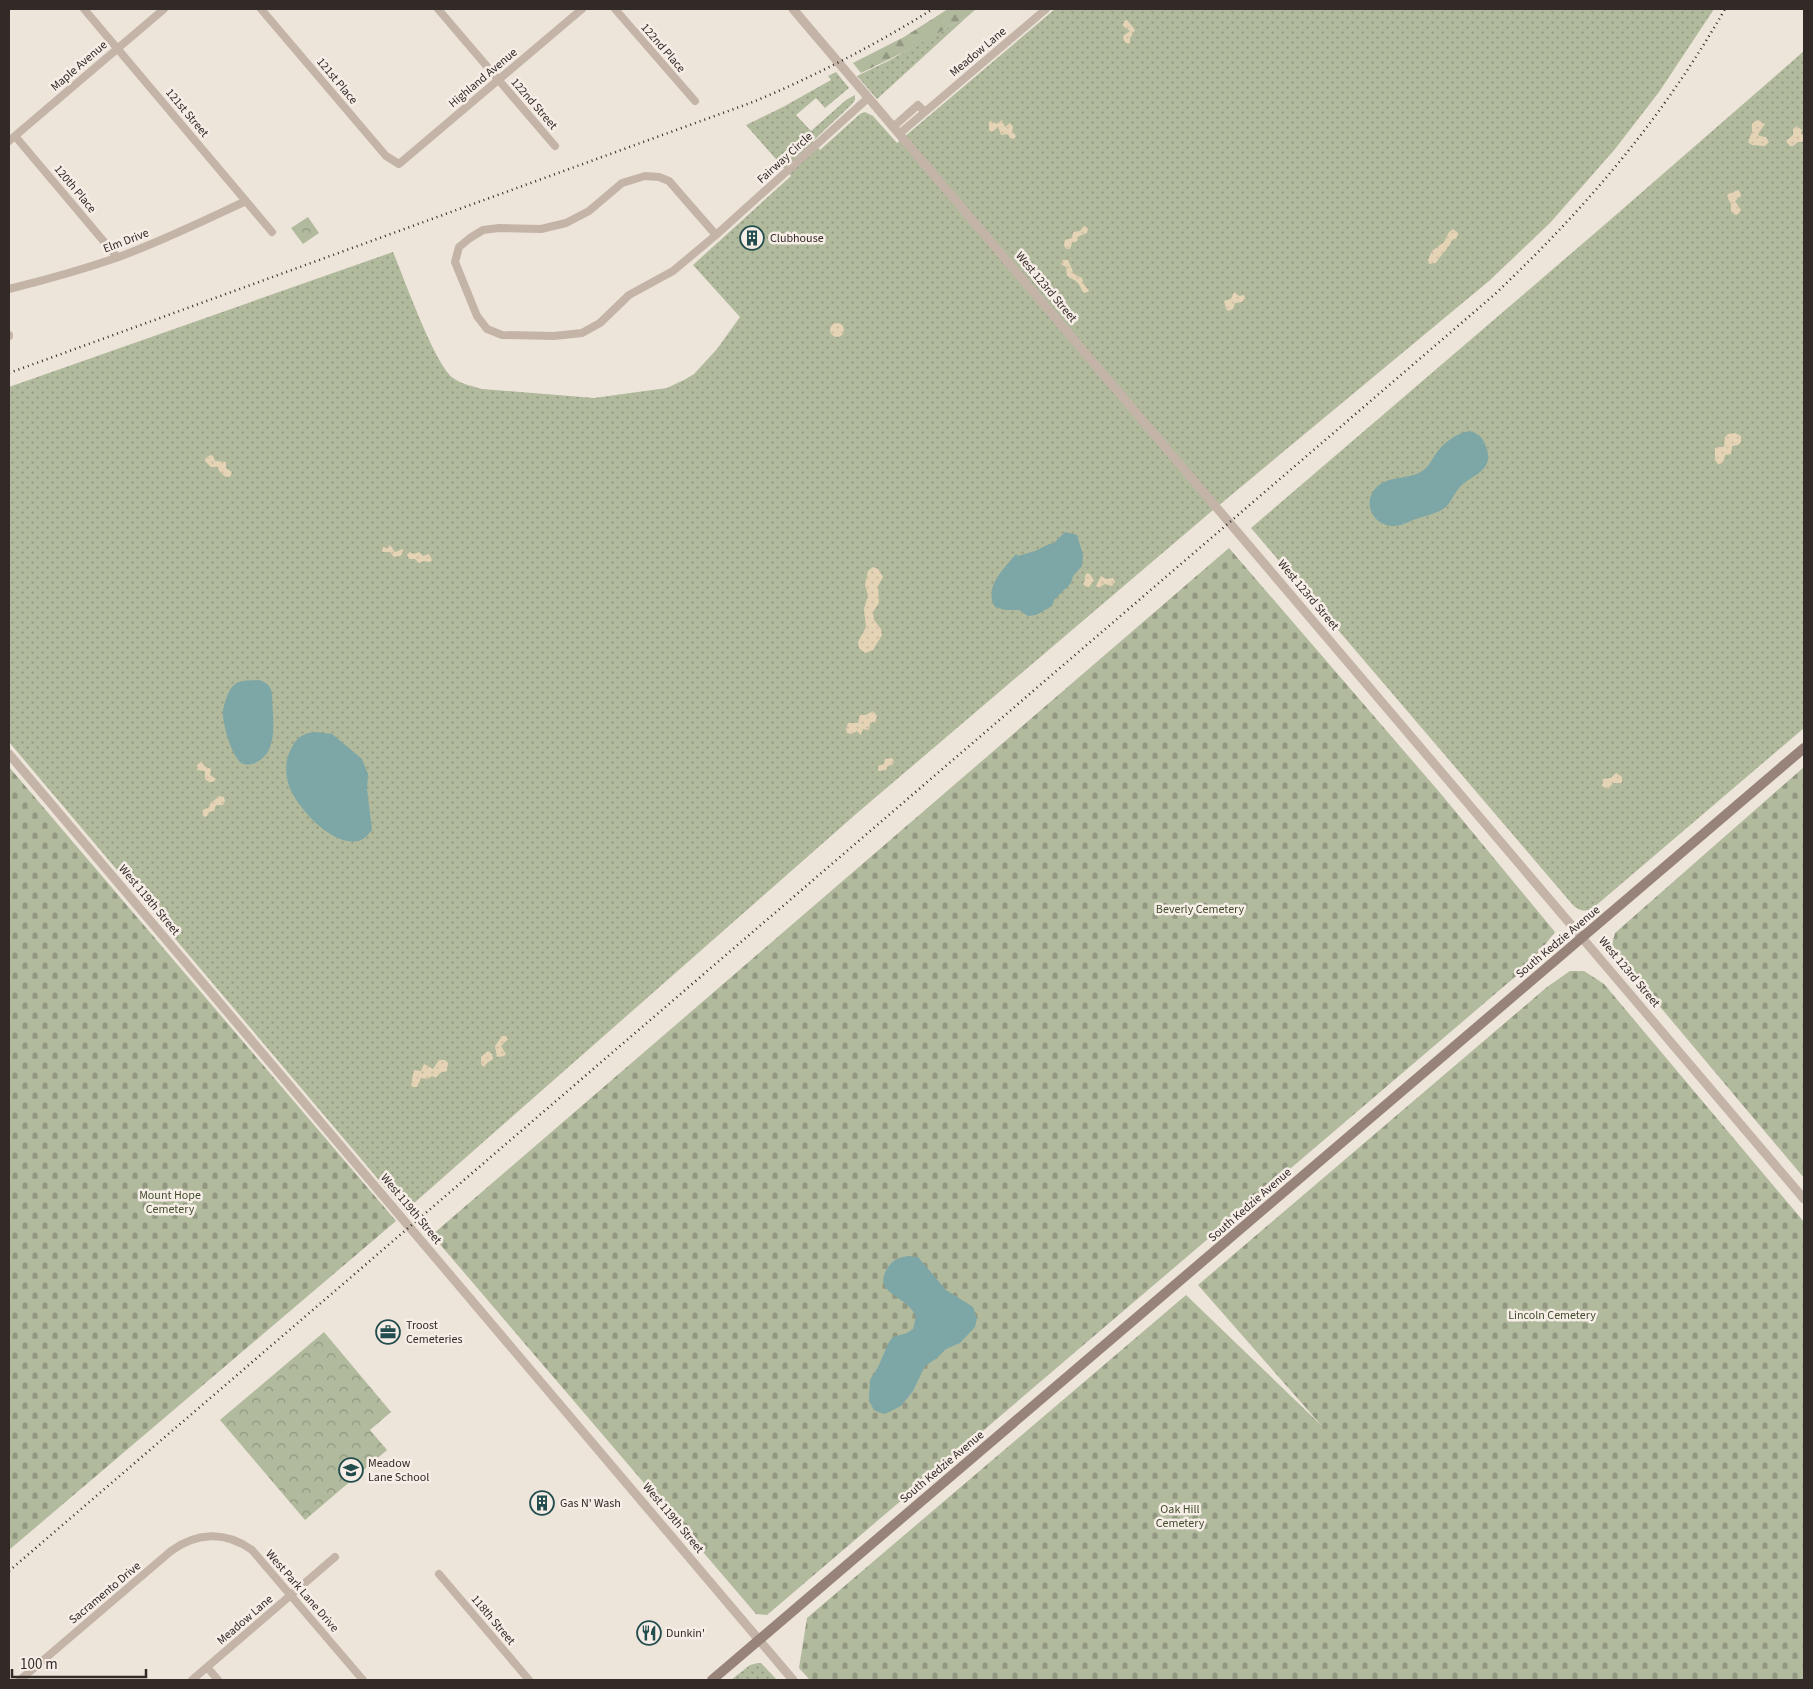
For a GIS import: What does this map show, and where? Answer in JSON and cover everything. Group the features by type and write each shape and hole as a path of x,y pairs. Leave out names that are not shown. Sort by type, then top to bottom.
{"main road":[{"name":"South Kedzie Avenue","path":"712,1680 1804,748"}],"street":[{"name":"121st Street","path":"84,9 272,232"},
{"name":"Maple Avenue","path":"12,138 164,9"},
{"name":"121st Place","path":"261,9 386,156 399,164"},
{"name":"122nd Street","path":"438,9 555,146"},
{"name":"Highland Avenue","path":"399,164 582,9"},
{"name":"122nd Place","path":"615,9 695,101"},
{"name":"West 123rd Street","path":"793,9 1804,1199"},
{"name":"Meadow Lane","path":"896,130 924,112 1046,9"},
{"name":"Fairway Circle","path":"716,235 669,181 659,177 645,176 622,184 589,211 566,223 542,229 499,228 483,230 459,246 455,262 477,316 487,329 502,335 554,336 582,333 600,323 629,295 673,271 716,235 868,98"},
{"path":"896,130 918,105 924,112"},
{"name":"120th Place","path":"12,138 118,257"},
{"name":"Elm Drive","path":"9,289 63,275 118,257 246,201"},
{"name":"West 119th Street","path":"9,754 793,1680"},
{"name":"West Park Lane Drive","path":"212,1535 236,1540 252,1550 363,1680"},
{"name":"Sacramento Drive","path":"20,1680 171,1551 193,1538 212,1535"},
{"name":"Meadow Lane","path":"192,1680 335,1556"},
{"name":"118th Street","path":"439,1574 529,1680"},
{"path":"207,1667 218,1680"}],"green space":[{"path":"948,9 976,9 968,16 912,48 861,73 853,63 904,37"},
{"path":"1055,9 1714,9 1659,92 1615,149 1550,223 1489,281 1206,516 856,814 405,1211 9,742 9,387 393,252 437,356 445,369 453,378 460,382 482,389 594,398 667,388 694,374 717,349 740,317 693,265 791,176 746,125 831,80 828,76 836,72 849,88 825,108 816,98 796,115 811,131 846,100 855,95 855,100 851,105 813,141 820,150 860,114 865,112 873,116 897,143"},
{"path":"968,16 877,99 857,76 888,61"},
{"path":"1804,51 1804,728 1593,908 1581,910 1572,904 1251,528"},
{"path":"308,217 319,233 303,244 291,228"},
{"name":"Beverly Cemetery","path":"1229,548 1441,794 1555,932 1529,965 767,1615 756,1614 432,1235"},
{"name":"Mount Hope Cemetery","path":"9,767 396,1221 9,1550"},
{"path":"1804,767 1804,1178 1614,952 1612,944 1615,933"},
{"name":"Lincoln Cemetery","path":"1570,971 1584,971 1604,984 1804,1222 1804,1680 810,1680 799,1668 807,1618 1186,1295 1321,1425 1198,1285 1547,987"},
{"path":"324,1332 391,1412 370,1430 387,1450 305,1520 220,1420"},
{"path":"761,1663 777,1680 731,1680 750,1665"}],"sand":[{"path":"1127,20 1135,30 1129,44 1123,38 1130,31 1123,26 1124,21"},
{"path":"1002,120 1005,127 1010,123 1013,127 1012,131 1016,136 1014,139 1010,138 1008,134 1001,135 997,128 992,132 989,130 989,122 997,124"},
{"path":"1758,120 1765,124 1758,134 1759,136 1766,137 1769,142 1765,146 1752,145 1748,142 1752,132 1752,123"},
{"path":"1797,126 1802,130 1801,134 1804,135 1804,142 1798,142 1790,146 1786,141 1793,135 1793,129"},
{"path":"1738,190 1741,196 1735,201 1741,210 1736,215 1731,212 1731,204 1727,197 1728,194"},
{"path":"1084,226 1088,228 1087,233 1079,236 1077,241 1072,243 1070,249 1066,249 1064,245 1065,240 1072,238 1073,232 1080,231"},
{"path":"1453,229 1458,233 1457,238 1452,240 1449,247 1436,263 1429,264 1428,260 1432,251 1444,242 1449,232"},
{"path":"1063,260 1068,260 1074,274 1082,278 1084,285 1089,290 1088,292 1083,293 1077,282 1067,276 1066,267 1061,264"},
{"path":"1234,292 1239,296 1244,295 1245,298 1242,302 1235,303 1233,309 1228,311 1224,301 1231,299"},
{"path":"837,323 842,325 844,330 842,335 837,337 832,335 830,330 832,325"},
{"path":"1735,433 1741,436 1741,442 1738,445 1732,446 1731,454 1725,455 1723,463 1718,464 1715,460 1715,448 1724,447 1725,437 1728,434"},
{"path":"211,455 215,461 226,462 226,468 232,472 230,477 224,476 217,467 211,467 205,461 206,457"},
{"path":"390,545 395,552 403,549 403,553 400,556 394,557 390,552 382,552 383,547 387,548"},
{"path":"410,552 414,554 419,552 423,556 429,554 432,560 419,563 415,559 409,559 407,555"},
{"path":"873,567 878,569 883,577 878,586 879,603 873,612 874,620 881,629 882,635 873,650 865,653 859,648 858,642 866,627 864,609 868,595 865,585 868,571"},
{"path":"1087,573 1090,574 1094,581 1088,588 1083,584"},
{"path":"1101,576 1106,579 1113,578 1115,582 1112,586 1105,584 1098,588 1096,586"},
{"path":"873,711 877,716 875,722 870,723 869,730 863,729 861,735 857,731 852,734 847,733 848,723 858,723 860,715 866,715"},
{"path":"892,758 893,764 888,766 886,770 878,771 878,766 884,764 885,759"},
{"path":"202,761 204,766 211,769 210,775 216,779 213,782 205,779 205,771 197,770 197,765"},
{"path":"1616,773 1622,777 1622,783 1613,783 1608,789 1602,786 1603,779 1611,778"},
{"path":"218,796 224,797 223,805 216,805 214,811 209,812 204,817 203,810 209,807 211,802"},
{"path":"502,1036 506,1036 508,1039 501,1046 506,1054 497,1057 495,1046"},
{"path":"488,1051 492,1054 493,1059 484,1067 481,1064 481,1057"},
{"path":"439,1060 445,1060 448,1063 447,1071 440,1073 436,1078 432,1076 428,1079 421,1078 417,1087 411,1085 414,1070 421,1071 424,1064 433,1069"}],"water":[{"path":"1469,431 1481,437 1488,453 1488,461 1481,471 1459,488 1446,507 1436,513 1397,526 1386,525 1376,518 1370,507 1371,495 1375,489 1387,481 1421,472 1446,443 1459,434"},
{"path":"1065,532 1077,535 1083,555 1082,566 1073,576 1071,583 1054,600 1052,606 1036,615 1028,616 1019,610 1005,610 995,607 992,600 993,585 1016,554 1018,556 1054,543"},
{"path":"259,680 268,685 272,693 272,741 262,759 248,765 240,762 230,745 223,716 224,708 226,698 233,686 242,681"},
{"path":"315,732 332,734 362,759 368,774 367,789 372,830 361,840 340,839 318,825 300,805 289,786 286,767 291,749 300,737"},
{"path":"909,1256 918,1257 946,1290 973,1307 977,1318 975,1327 960,1343 946,1349 925,1366 913,1391 901,1406 885,1414 874,1410 869,1401 870,1380 889,1342 893,1337 913,1329 916,1317 910,1307 888,1290 883,1282 889,1266 894,1261"}],"railway":[{"path":"9,373 753,102 799,82 844,59 933,9"},
{"path":"9,1571 1494,295 1560,229 1620,161 1675,88 1725,9"}],"place":[{"name":"Clubhouse","path":"752,238"},
{"name":"Troost Cemeteries","path":"388,1332"},
{"name":"Meadow Lane School","path":"351,1470"},
{"name":"Gas N' Wash","path":"542,1503"},
{"name":"Dunkin'","path":"649,1633"}],"park label":[{"name":"Oak Hill Cemetery","path":"1180,1516"}]}
